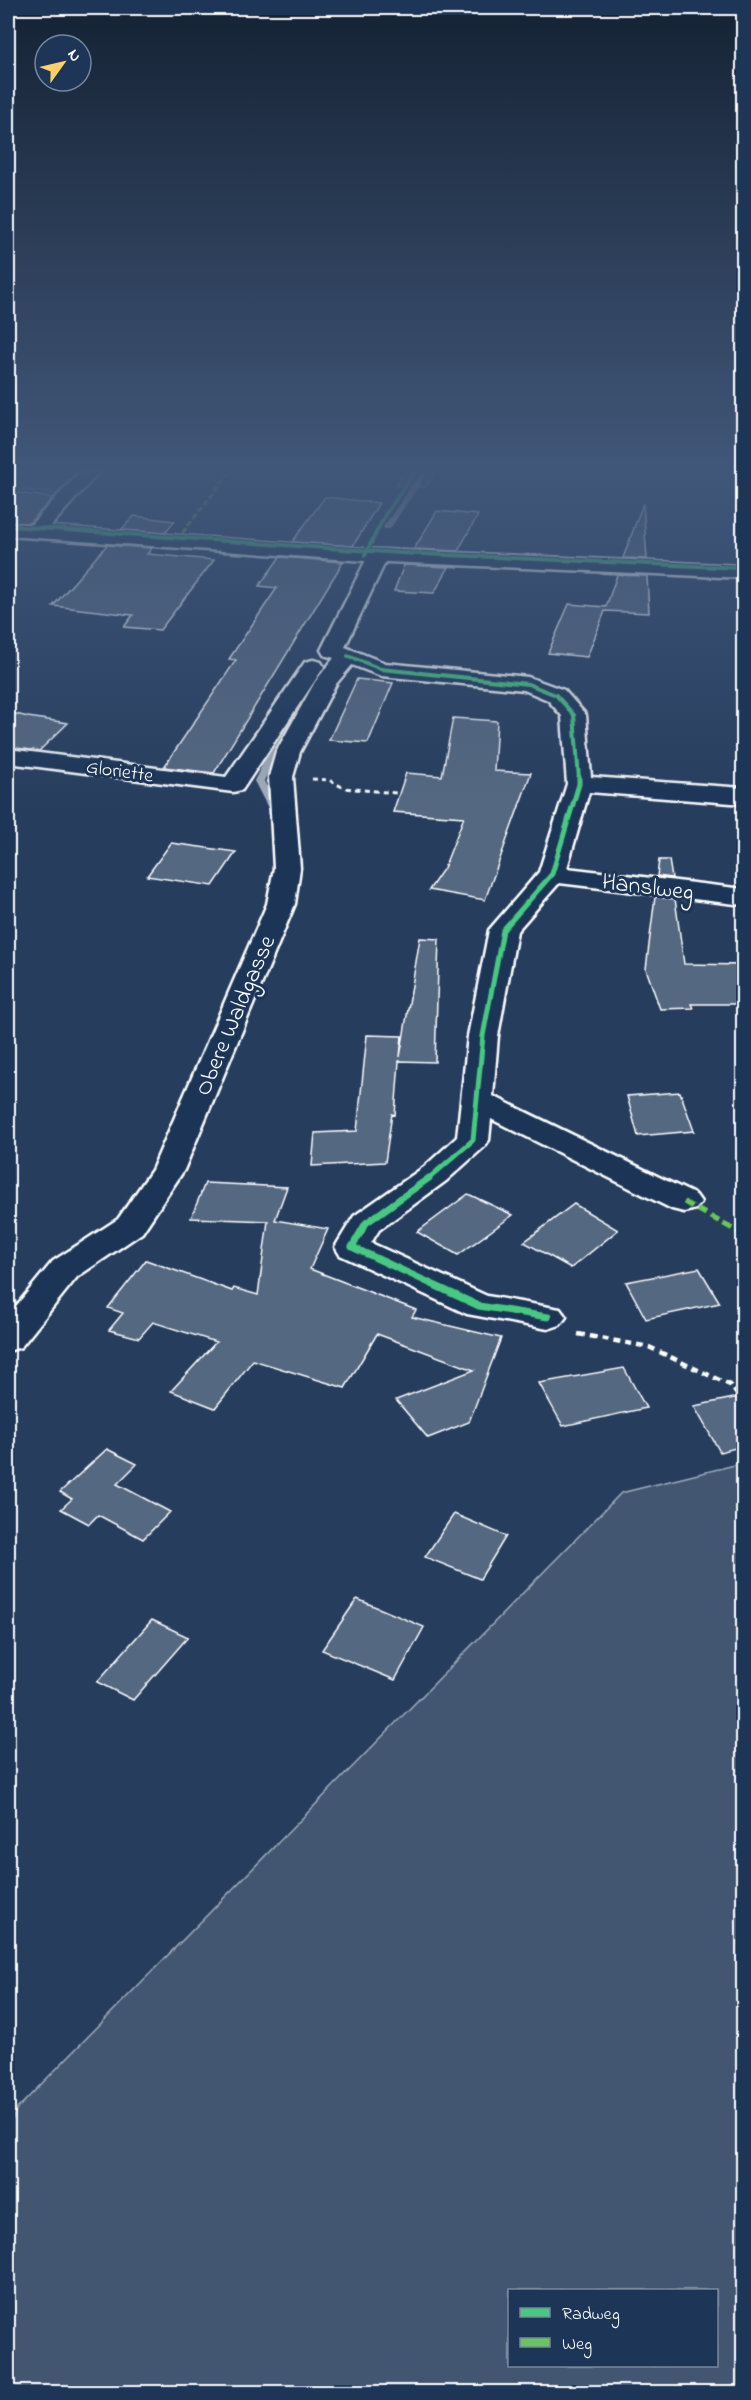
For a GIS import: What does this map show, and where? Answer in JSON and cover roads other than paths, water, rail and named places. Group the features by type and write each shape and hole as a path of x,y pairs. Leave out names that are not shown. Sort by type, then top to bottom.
{"street":[{"name":"Obere Waldgasse","path":"8,1338 65,1269 130,1226 168,1170 281,904 287,868 281,777 288,752 340,653 367,585"},
{"name":"Obere Waldgasse","path":"232,785 311,668 340,653"},
{"path":"340,653 381,669 528,684 556,695 574,715 579,784 552,874 502,930 483,1036 472,1140 435,1174 366,1223 352,1247 479,1306 548,1317"},
{"name":"Gloriette","path":"8,756 232,785"},
{"path":"579,784 744,796"},
{"name":"Hanslweg","path":"552,874 744,897"},
{"path":"477,1100 684,1202"}],"waterway":[{"path":"274,818 274,810 259,781 272,753 305,702"}]}
